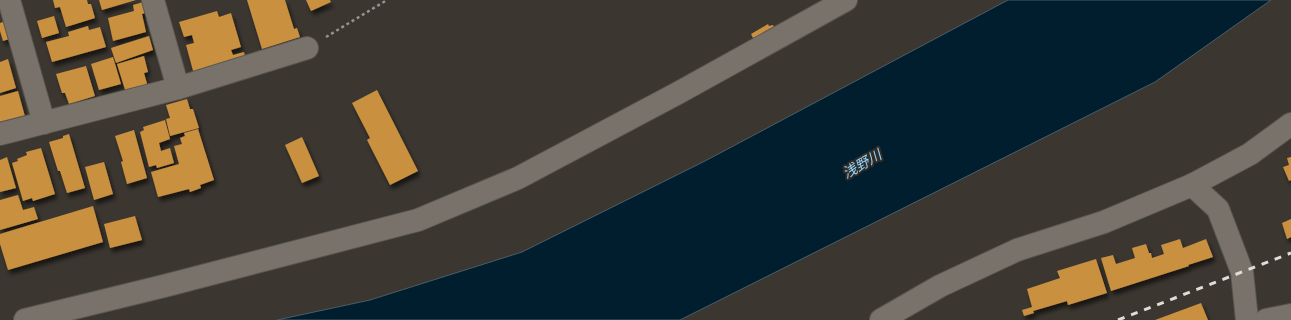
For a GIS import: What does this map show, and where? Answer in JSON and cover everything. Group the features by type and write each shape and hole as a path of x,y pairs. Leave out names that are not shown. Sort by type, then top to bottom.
{"street":[{"path":"9,0 44,123"},
{"path":"153,0 178,88"},
{"path":"25,320 164,286 418,220 518,178 678,93 846,0"},
{"path":"0,134 178,88 314,44"},
{"path":"881,320 940,286 1017,250 1104,222 1192,185 1250,154 1291,124"},
{"path":"1192,185 1218,209 1242,272 1247,320"},
{"path":"1266,320 1291,314"}],"path":[{"path":"314,44 387,0"}],"water":[{"name":"浅野川","path":"1008,0 1271,0 1155,82 680,320 277,320 370,300 522,252 705,161"}],"building":[{"path":"53,0 87,0 88,4 91,4 95,18 66,27 60,7 55,8"},
{"path":"99,0 136,0 102,10"},
{"path":"150,0 154,10 142,14 146,32 113,41 108,18 134,11 133,5"},
{"path":"247,0 285,0 294,29 297,28 300,37 262,49"},
{"path":"306,0 330,0 331,2 311,11"},
{"path":"217,11 219,17 231,13 241,47 231,50 233,55 244,52 247,64 195,78 186,45 194,43 192,35 184,37 179,22"},
{"path":"54,16 59,33 42,38 37,21"},
{"path":"14,18 19,36 3,41 0,31 0,23"},
{"path":"768,24 769,26 773,25 776,30 756,44 751,34"},
{"path":"88,26 89,30 100,27 106,47 52,62 46,42 69,36 68,32"},
{"path":"149,36 153,50 116,63 111,48"},
{"path":"144,56 148,72 144,73 148,87 126,93 117,64"},
{"path":"113,57 121,84 99,90 91,64"},
{"path":"8,59 16,88 0,93 0,62"},
{"path":"86,66 95,96 69,104 65,93 62,93 56,74"},
{"path":"377,90 418,171 390,185 367,140 370,138 352,103"},
{"path":"18,91 26,120 0,128 0,96"},
{"path":"187,99 190,109 193,109 199,128 170,136 166,119 170,118 166,105"},
{"path":"165,120 170,139 159,143 161,151 170,148 174,163 157,168 156,165 149,167 140,132 144,130 143,127"},
{"path":"198,129 214,180 200,185 201,188 190,192 189,189 158,197 151,172 179,164 174,146 182,144 180,138 185,136 184,133"},
{"path":"134,130 147,178 127,184 121,162 123,161 115,136"},
{"path":"69,134 85,188 67,193 49,142 63,138 63,136"},
{"path":"302,137 319,176 302,183 285,145"},
{"path":"41,148 55,194 33,201 32,198 23,201 12,163 27,155 26,152"},
{"path":"7,157 16,188 0,192 0,160"},
{"path":"1291,157 1291,180 1289,181 1283,167 1289,165 1287,158"},
{"path":"104,162 113,194 94,200 85,167"},
{"path":"18,195 23,210 34,207 38,219 0,230 0,200"},
{"path":"93,206 103,242 8,270 0,244 0,234"},
{"path":"135,216 142,240 110,248 104,224"},
{"path":"1291,219 1291,237 1287,239 1282,223"},
{"path":"1180,239 1183,248 1206,239 1213,257 1111,291 1101,258 1113,255 1116,264 1135,258 1132,248 1146,244 1152,258 1164,254 1161,245"},
{"path":"1096,259 1107,293 1068,305 1067,301 1033,311 1034,313 1024,316 1022,310 1032,307 1027,289 1060,278 1057,271"},
{"path":"1201,303 1208,320 1155,320"}],"railway":[{"path":"1118,320 1291,253"}]}
